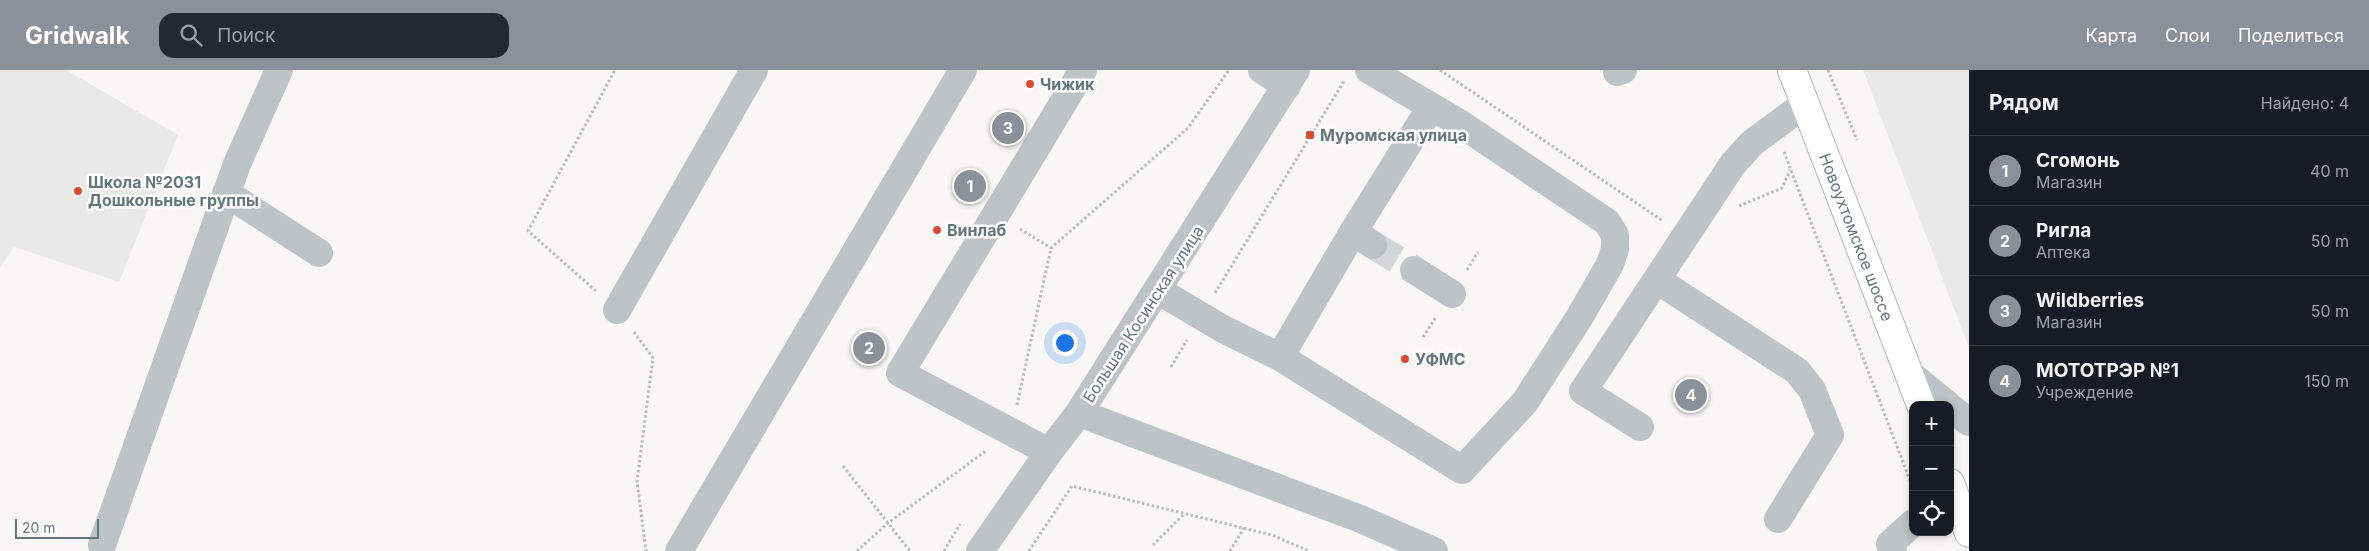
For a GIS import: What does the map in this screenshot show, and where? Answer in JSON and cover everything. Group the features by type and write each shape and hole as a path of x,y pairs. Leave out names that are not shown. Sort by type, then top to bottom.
{"main road":[{"name":"Новоухтомское шоссе","path":"1788,72 1805,104 1920,401"},
{"path":"1953,491 1969,533"}],"street":[{"path":"102,545 226,193 279,70"},
{"path":"617,310 754,70"},
{"path":"679,551 963,70"},
{"path":"1049,452 900,373 1083,70"},
{"path":"1262,70 1291,78"},
{"path":"1158,290 1222,329 1280,357 1462,470 1525,402 1579,318 1610,264 1615,249 1616,235 1607,222 1461,124 1431,107 1358,73"},
{"name":"Большая Косинская улица","path":"980,551 1049,452 1079,413 1291,78"},
{"path":"1640,427 1583,390 1734,164 1752,143 1805,104"},
{"path":"1280,357 1363,238 1431,107"},
{"path":"226,193 319,253"},
{"path":"1414,270 1452,294"},
{"path":"1657,280 1797,371 1812,390 1830,435 1778,520"},
{"path":"1910,374 1943,401"},
{"path":"1954,410 1969,422"},
{"path":"1079,413 1358,518 1434,551"},
{"path":"1893,551 1890,544 1909,527"}],"path":[{"path":"616,70 528,231 617,310 653,358 637,481 646,551"},
{"path":"857,551 888,523 1011,433 1051,248 1188,128 1229,70"},
{"path":"1440,70 1687,236"},
{"path":"1828,70 1857,140"},
{"path":"1171,367 1358,73"},
{"path":"1775,126 1909,478"},
{"path":"1710,201 1728,209 1747,204 1782,188 1790,169"},
{"path":"996,214 1051,248"},
{"path":"843,466 910,551"},
{"path":"1029,551 1072,486 1272,535 1309,551"},
{"path":"1152,545 1185,514"},
{"path":"944,551 960,524"},
{"path":"1230,551 1244,528"}],"shaded area":[{"name":"Школа №2031 Дошкольные группы","path":"0,70 66,70 178,135 119,282 14,247 0,268"},
{"path":"1863,70 1969,70 1969,348"}],"tunnel":[{"path":"1373,245 1414,270"}],"place":[{"name":"Чижик","path":"1030,84"},
{"name":"Wildberries","path":"1008,128"},
{"name":"Муромская улица","path":"1310,135"},
{"name":"Сгомонь","path":"970,186"},
{"name":"Школа №2031 Дошкольные группы","path":"78,191"},
{"name":"Винлаб","path":"937,230"},
{"name":"Ригла","path":"869,348"},
{"name":"УФМС","path":"1405,359"},
{"name":"МОТОТРЭР №1","path":"1691,395"}]}
